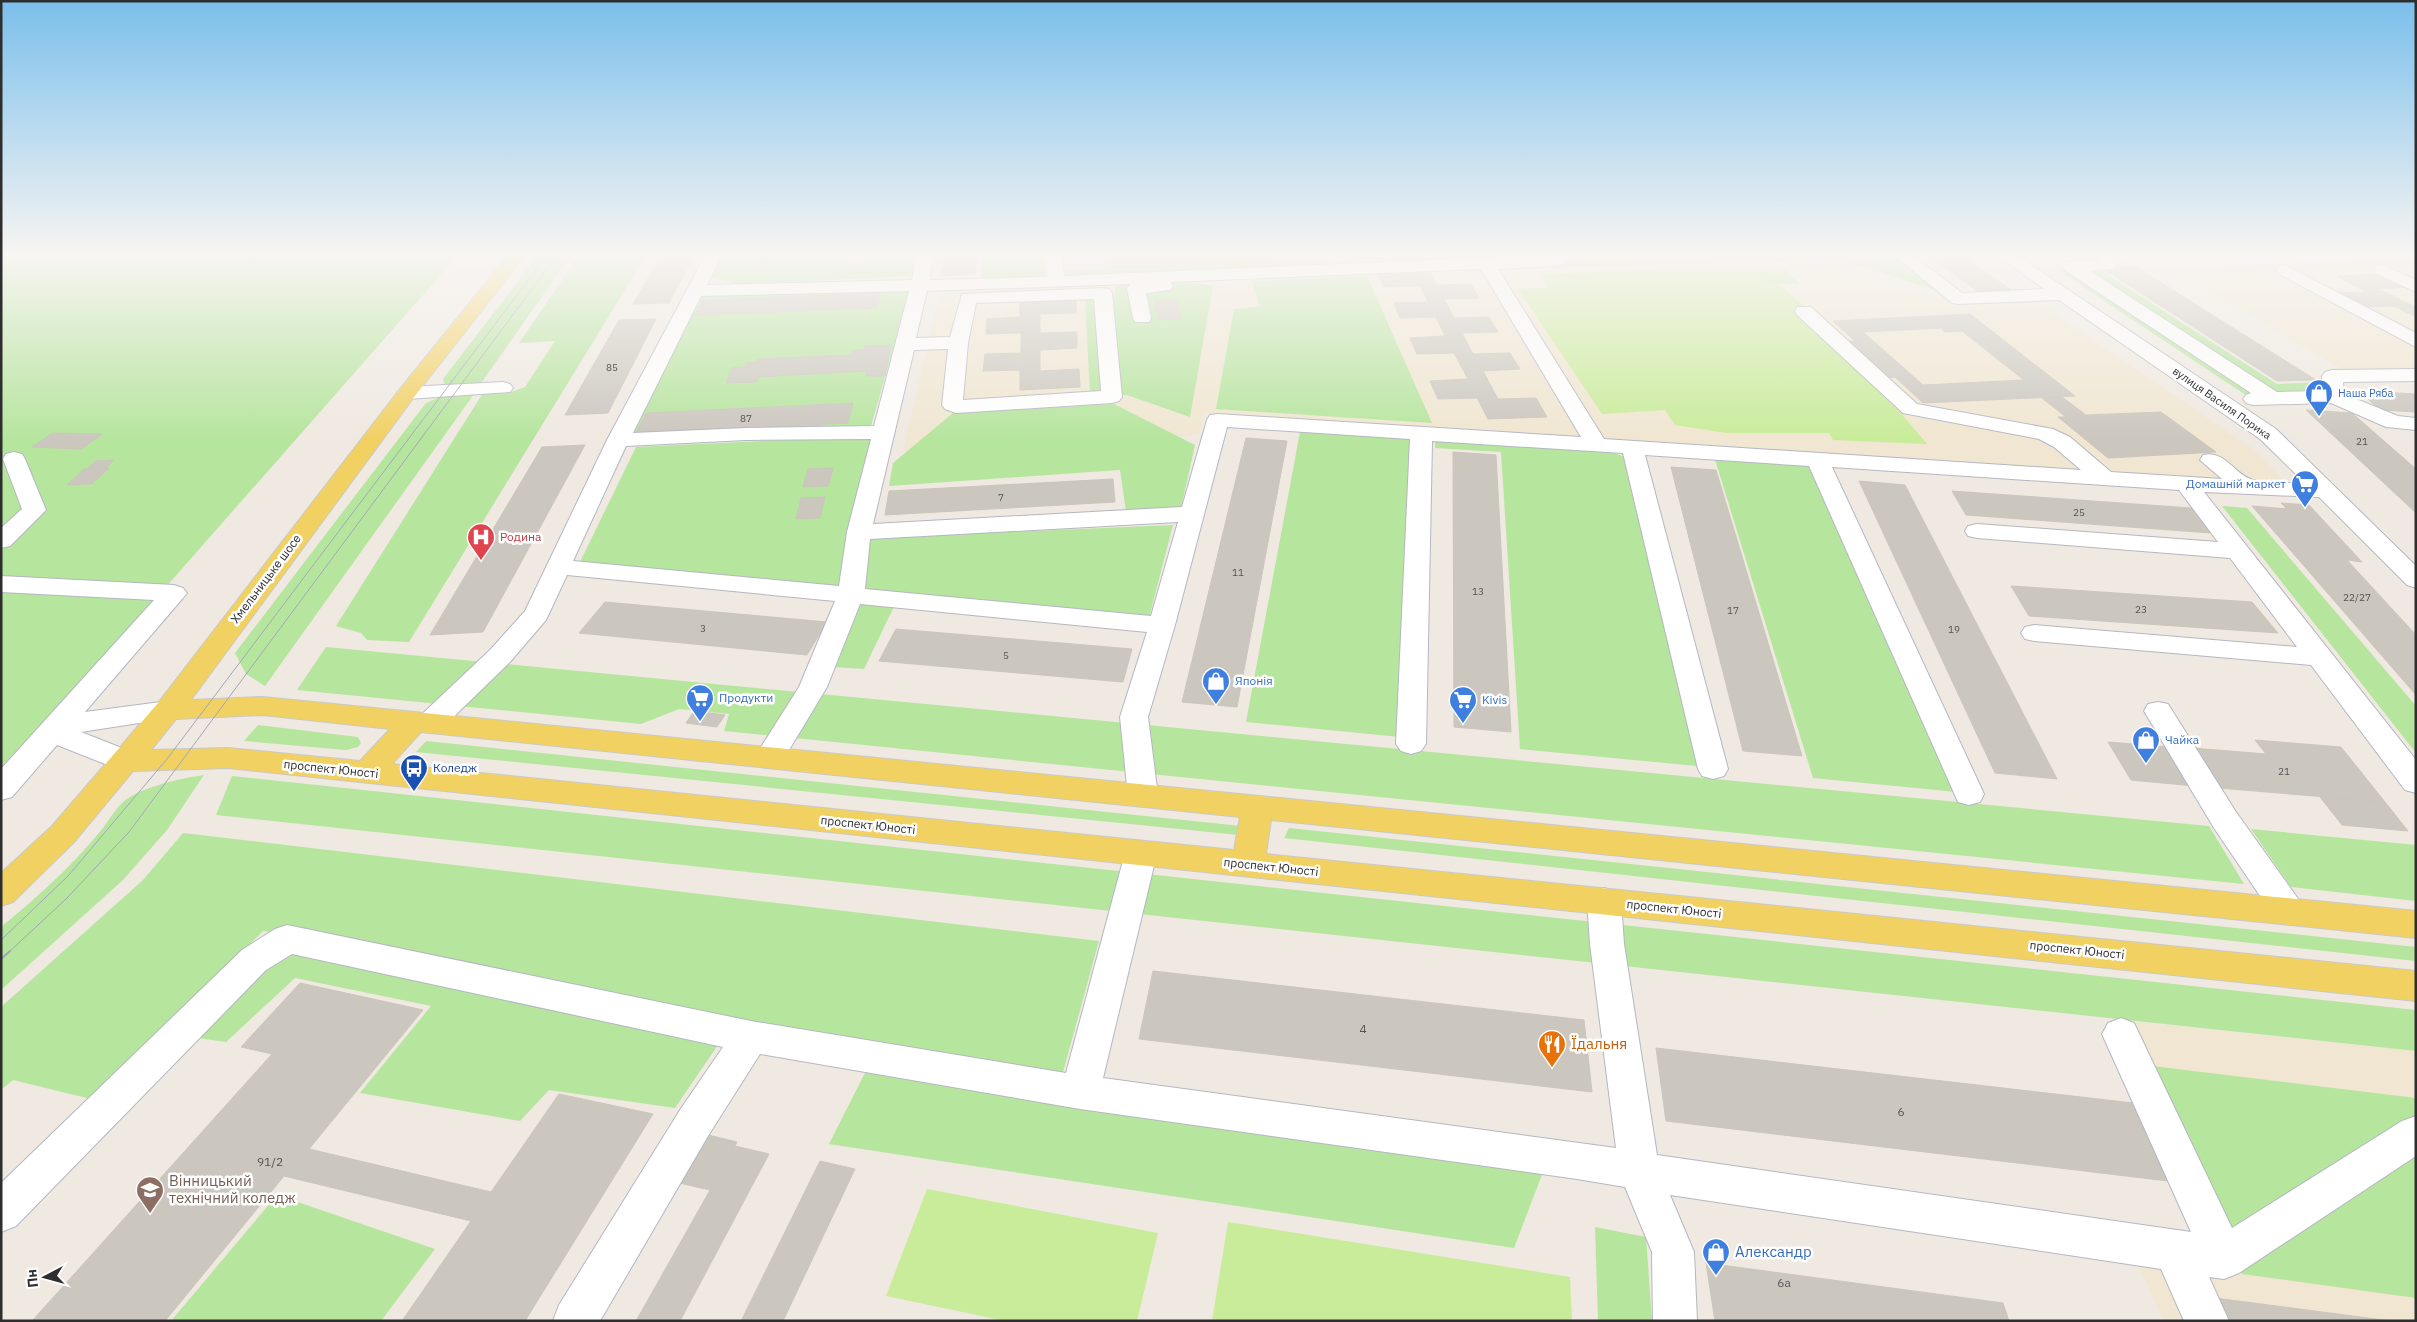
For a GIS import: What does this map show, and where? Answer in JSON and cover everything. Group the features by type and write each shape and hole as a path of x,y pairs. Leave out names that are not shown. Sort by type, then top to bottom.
{"main road":[{"name":"Хмельницьке шосе","path":"1,893 63,834 126,762 168,710 407,393 469,316"},
{"path":"168,710 263,706 2416,925"},
{"path":"367,773 422,722"},
{"name":"проспект Юності","path":"126,762 228,758 2416,986"},
{"path":"1248,864 1257,807"}],"street":[{"path":"422,722 500,656 537,614 618,440 683,316"},
{"path":"770,758 813,686 851,595 859,532 913,316"},
{"path":"964,316 958,343 952,405 956,407 1112,397 1105,316"},
{"path":"1518,316 1596,444"},
{"path":"1809,316 1910,409 2045,434 2062,442 2105,479"},
{"name":"вулиця Василя Порика","path":"2095,316 2268,434 2416,580"},
{"path":"2141,316 2272,398"},
{"path":"2371,316 2416,340"},
{"path":"906,344 958,343"},
{"path":"2334,397 2332,376 2416,375"},
{"path":"407,393 502,388"},
{"path":"2221,401 2334,397 2394,422 2416,424"},
{"path":"1143,796 1134,717 1162,625 1218,420 2328,492"},
{"path":"618,440 746,434 883,432"},
{"path":"1411,744 1421,434"},
{"path":"1632,447 1713,769"},
{"path":"1,541 34,510 14,459"},
{"path":"1817,460 1969,794"},
{"path":"2211,460 2248,488"},
{"path":"2186,484 2416,782"},
{"path":"859,532 1191,514"},
{"path":"1977,531 2238,552"},
{"path":"558,567 1162,625"},
{"path":"1,584 174,593 1,789"},
{"path":"2034,633 2319,657"},
{"path":"55,729 168,710"},
{"path":"2158,711 2225,820 2289,912"},
{"path":"55,729 126,762"},
{"path":"1080,1092 1141,853"},
{"path":"1604,901 1607,944 1639,1170 1673,1252 1675,1321"},
{"path":"1,1212 254,960 287,939 752,1037 1080,1092 1577,1160 2174,1252 2224,1258 2416,1134"},
{"path":"2121,1034 2224,1258"},
{"path":"575,1321 694,1123 752,1037"},
{"path":"2174,1252 2206,1321"}],"shaded area":[{"path":"934,316 2058,316 2250,447 2289,485 1580,436 1204,414 1199,435 903,451"},
{"path":"2252,316 2416,316 2416,378 2358,379"},
{"path":"2119,1020 2416,1051 2416,1321 2164,1321 2138,1264 2238,1274"}],"green space":[{"path":"1,316 405,316 165,588 1,768"},
{"path":"492,316 529,316 479,386 445,386 443,379"},
{"path":"538,316 609,316 409,642 367,640 361,633 336,626 483,393 511,392 525,387 555,341 519,343"},
{"path":"688,316 903,316 871,426 627,437"},
{"path":"1086,316 1208,316 1190,417 1127,395 1090,394"},
{"path":"1233,316 1385,316 1432,423 1216,409"},
{"path":"1536,316 1801,316 1901,413 1927,444 1833,440 1829,433 1726,433 1675,425 1665,410 1602,414"},
{"path":"2127,316 2171,316 2277,384 2319,382 2327,384 2326,394 2247,396"},
{"path":"474,394 265,686 246,674 235,653 426,403 442,396"},
{"path":"1114,404 1195,445 1181,508 1126,511 1120,470 889,486 893,463 953,413"},
{"path":"1300,432 1411,438 1400,737 1246,722"},
{"path":"871,436 841,588 580,562 636,447"},
{"path":"1435,437 1599,448 1623,456 1630,465 1707,767 1520,749 1501,452 1435,448"},
{"path":"1713,453 1815,460 1967,793 1813,778"},
{"path":"2222,506 2247,508 2416,706 2416,753"},
{"path":"1173,525 1149,618 900,594 864,669 833,667 867,538"},
{"path":"326,647 2209,826 2244,884 724,731 729,714 679,709 641,724 297,690"},
{"path":"258,725 358,737 361,743 358,747 346,750 244,741"},
{"path":"426,741 1241,826 1239,835 416,752"},
{"path":"204,775 167,830 123,880 1,990 1,927 64,871 87,847 122,803 130,797 161,784"},
{"path":"232,776 2416,1010 2416,1051 216,815"},
{"path":"1289,828 2416,947 2416,961 1284,838"},
{"path":"2251,829 2416,845 2416,901 2291,887"},
{"path":"183,833 1099,941 1054,1105 1543,1172 1514,1248 829,1144 876,1051 735,1020 675,1108 549,1090 520,1121 360,1093 431,1006 295,978 226,1042 191,1037 284,933 263,931 95,1100 13,1080 1,1090 1,1007 143,880"},
{"path":"2144,1065 2416,1098 2416,1298 2242,1274"},
{"path":"927,1189 1158,1233 1137,1321 1005,1321 886,1296"},
{"path":"277,1195 435,1249 381,1321 171,1321"},
{"path":"1228,1222 1570,1277 1572,1321 1212,1321"},
{"path":"1595,1227 1646,1237 1652,1321 1598,1321"}],"building":[{"path":"1040,316 1040,333 1077,332 1077,348 1040,350 1040,371 1079,369 1080,387 1020,390 1020,370 983,371 985,354 1021,353 1021,333 986,334 987,319"},
{"path":"1158,316 1180,316 1181,319 1159,320"},
{"path":"1399,316 1453,316 1454,318 1489,317 1498,332 1462,333 1473,354 1510,353 1520,369 1483,371 1498,399 1536,398 1547,417 1488,419 1477,398 1438,399 1430,381 1468,379 1454,353 1417,354 1410,338 1445,336 1436,317 1400,318"},
{"path":"1972,316 2075,396 1923,403 1895,377 1885,378 1846,341 1855,341 1833,321","holes":["1941,328 1945,332 1962,331 2024,380 1923,385 1863,332"]},
{"path":"2176,316 2214,316 2316,380 2277,381"},
{"path":"656,319 608,413 565,415 619,320"},
{"path":"891,345 885,376 866,376 867,371 758,377 756,382 726,383 732,368 745,367 746,363 758,362 759,359 852,355 853,350 864,350 864,346"},
{"path":"2359,391 2416,394 2416,412 2380,410"},
{"path":"2062,397 2086,415 2161,412 2216,452 2108,458 2058,417 2066,417 2042,398"},
{"path":"853,403 848,423 636,433 646,413"},
{"path":"2306,410 2352,413 2416,469 2416,513"},
{"path":"53,433 102,434 81,449 32,447"},
{"path":"1246,438 1287,441 1237,707 1182,702"},
{"path":"585,445 483,632 430,635 542,447"},
{"path":"1453,452 1496,455 1511,732 1454,727"},
{"path":"114,460 106,468 87,469 96,461"},
{"path":"1671,467 1716,470 1802,756 1743,751"},
{"path":"109,468 92,484 67,485 84,469"},
{"path":"833,468 828,486 803,487 808,469"},
{"path":"1113,479 1115,502 885,515 889,491"},
{"path":"1859,481 1905,485 2057,779 1995,773"},
{"path":"1952,491 2191,508 2211,533 1966,515"},
{"path":"825,497 820,518 796,519 801,498"},
{"path":"2281,503 2309,505 2362,562 2348,560 2301,510 2287,509"},
{"path":"2252,506 2301,510 2416,635 2416,695"},
{"path":"2011,586 2252,602 2278,633 2029,616"},
{"path":"605,602 827,622 807,655 579,633"},
{"path":"896,629 1132,649 1123,682 879,661"},
{"path":"694,711 725,715 717,727 686,723"},
{"path":"2255,740 2341,747 2385,802 2219,788 2192,748 2266,754"},
{"path":"2108,742 2169,747 2194,786 2131,780"},
{"path":"2320,797 2385,802 2408,831 2342,825"},
{"path":"1153,971 1584,1020 1592,1092 1139,1039"},
{"path":"300,983 423,1010 309,1149 491,1192 559,1094 653,1114 525,1321 402,1321 471,1221 284,1176 165,1321 32,1321 272,1054 241,1047"},
{"path":"1656,1048 2133,1103 2168,1181 1666,1121"},
{"path":"704,1134 737,1142 710,1190 675,1182"},
{"path":"735,1146 769,1154 680,1321 636,1321"},
{"path":"820,1161 855,1169 783,1321 741,1321"},
{"path":"1706,1263 2003,1303 2009,1321 1715,1321"},
{"path":"2215,1298 2391,1321 2225,1321"}],"tram line":[{"path":"1,940 68,876 167,759 501,316"},
{"path":"8,953 67,898 129,832 512,316"},
{"path":"1,959 10,951"}],"place":[{"name":"Наша Ряба","path":"2319,417"},
{"name":"Домашній маркет","path":"2305,508"},
{"name":"Родина","path":"481,561"},
{"name":"Японія","path":"1216,705"},
{"name":"Продукти","path":"700,722"},
{"name":"Kivis","path":"1463,724"},
{"name":"Чайка","path":"2146,764"},
{"name":"Коледж","path":"414,792"},
{"name":"Їдальня","path":"1552,1068"},
{"name":"Вінницький технічний коледж","path":"150,1214"},
{"name":"Александр","path":"1716,1276"}]}
